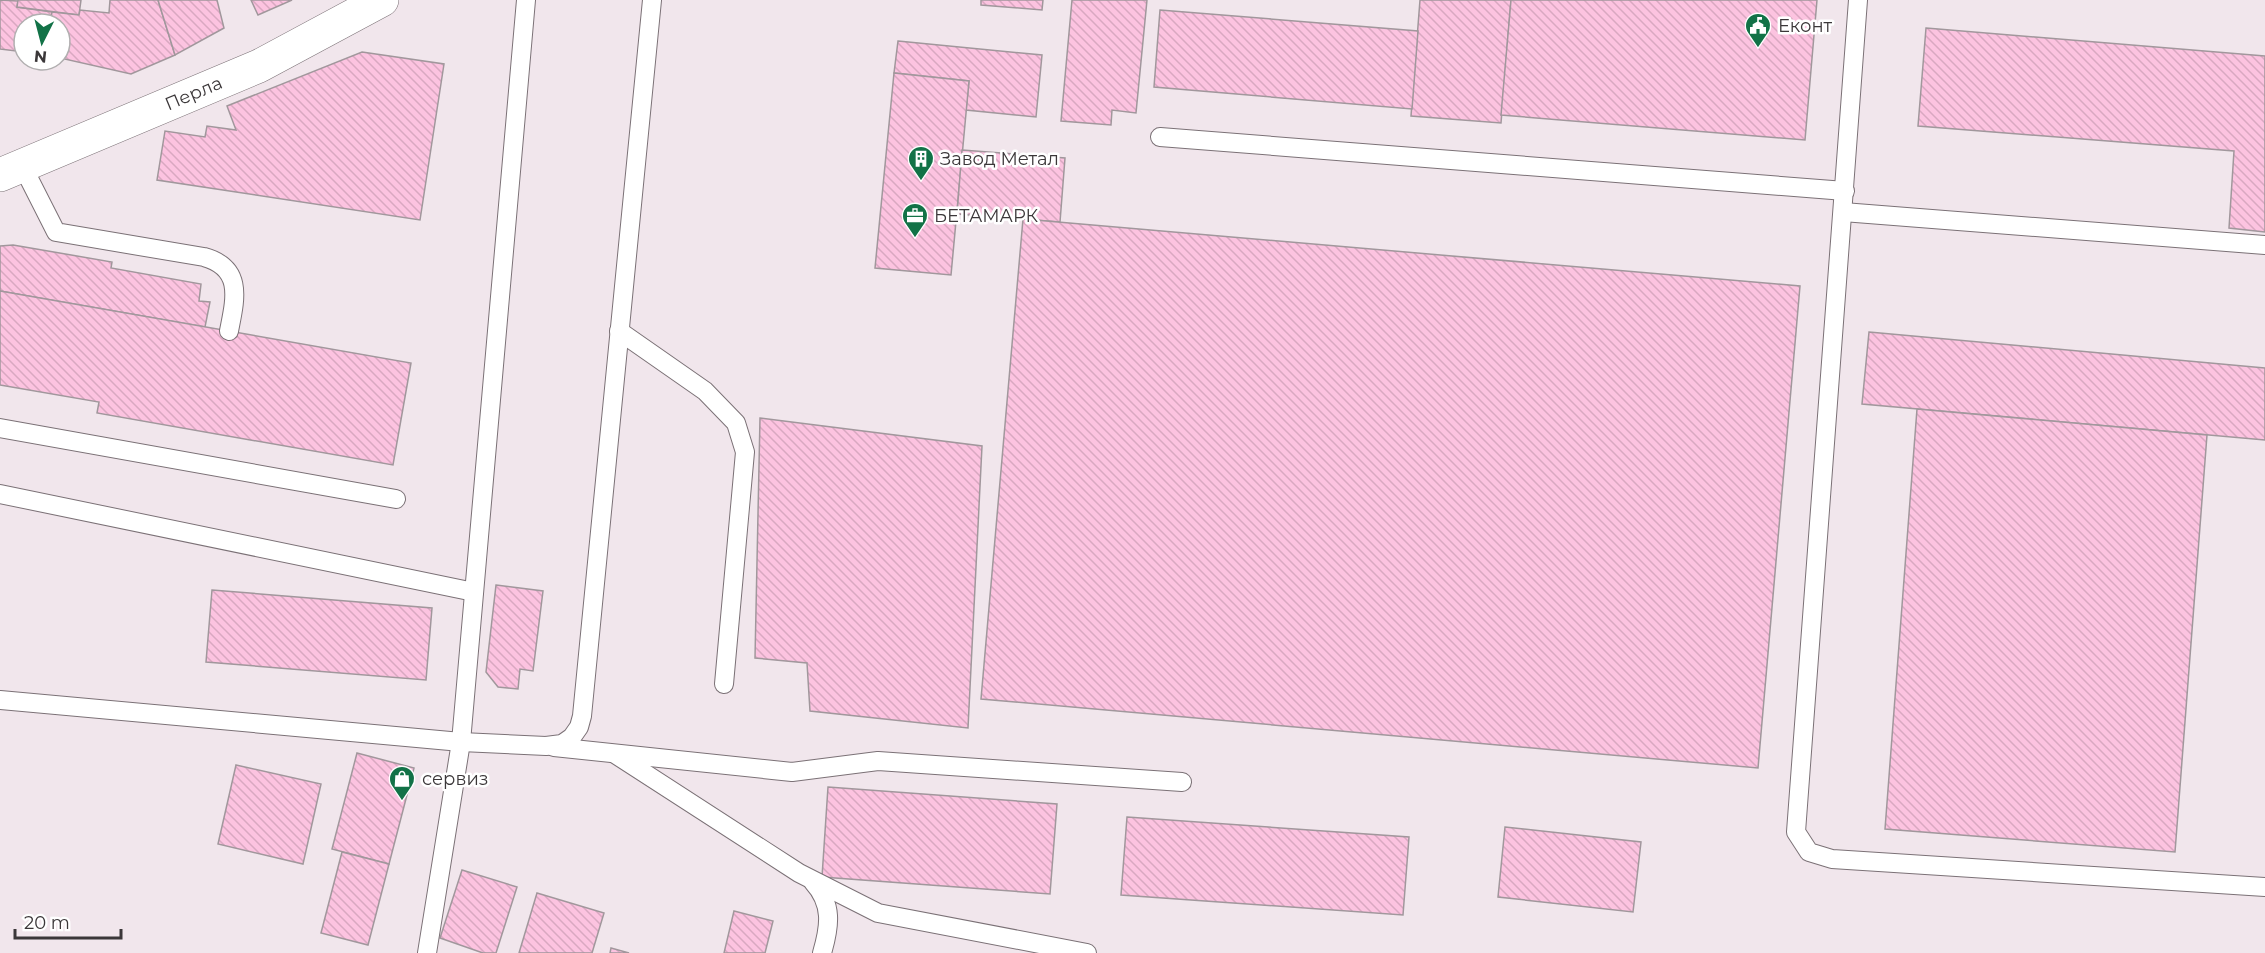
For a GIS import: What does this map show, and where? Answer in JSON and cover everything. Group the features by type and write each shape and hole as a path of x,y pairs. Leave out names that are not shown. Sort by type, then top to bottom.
{"street":[{"name":"Перла","path":"11,170 259,66 382,0"}],"lane":[{"path":"427,953 461,742 526,0"},
{"path":"546,746 562,744 572,737 579,727 582,716 652,0"},
{"path":"1858,0 1796,832 1809,852 1832,859 2265,887"},
{"path":"1160,137 1845,190"},
{"path":"11,170 56,232 204,257 224,267 231,275 235,298 229,331"},
{"path":"1843,212 2265,245"},
{"path":"619,331 705,392 736,423 745,452 724,684"},
{"path":"0,428 396,499"},
{"path":"0,494 474,592"},
{"path":"0,700 461,742 546,746 792,772 878,761 1182,782"},
{"path":"611,752 812,881 821,891 827,904 836,953"},
{"path":"799,873 878,913 1087,953"},
{"path":"822,953 830,919"}],"building":[{"path":"0,0 18,1 17,7 52,12 12,12 12,50 0,49"},
{"path":"18,0 81,0 79,15 72,14 72,12 17,7"},
{"path":"110,0 158,0 175,55 131,74 72,61 72,14 79,15 80,10 109,13"},
{"path":"158,0 217,0 224,28 175,55"},
{"path":"251,0 292,0 258,15"},
{"path":"981,0 1043,0 1042,10 981,5"},
{"path":"1072,0 1147,0 1136,113 1112,110 1111,125 1061,121"},
{"path":"1420,0 1511,0 1501,123 1411,116"},
{"path":"1511,0 1817,0 1805,140 1501,115"},
{"path":"1160,10 1418,31 1412,109 1154,87"},
{"path":"1926,28 2265,56 2265,232 2229,228 2234,151 1918,126"},
{"path":"898,41 1042,55 1036,117 966,110 969,81 894,73"},
{"path":"362,52 444,64 420,220 157,180 165,131 205,137 207,126 236,130 227,106"},
{"name":"Завод Метал","path":"894,73 969,81 951,275 875,268"},
{"path":"962,150 1065,158 1060,222 957,214"},
{"path":"1023,219 1800,286 1758,768 981,699"},
{"path":"13,245 112,262 111,268 201,284 199,301 210,302 205,327 0,291 0,246"},
{"path":"0,291 411,363 393,465 97,413 99,402 0,385"},
{"path":"1869,332 2265,368 2265,440 1862,404"},
{"path":"1917,409 2207,435 2175,852 1885,829"},
{"path":"760,418 982,446 968,728 810,711 807,663 755,658"},
{"path":"496,585 543,591 533,671 520,669 518,689 498,687 486,672"},
{"path":"212,590 432,608 426,680 206,662"},
{"path":"357,753 414,768 389,864 332,849"},
{"path":"236,765 321,784 303,864 218,844"},
{"path":"828,787 1057,804 1050,894 822,877"},
{"path":"1127,817 1409,837 1403,915 1121,895"},
{"path":"1505,827 1641,842 1633,912 1498,897"},
{"path":"342,852 389,864 368,945 321,933"},
{"path":"462,870 517,887 496,953 483,953 440,938"},
{"path":"537,893 604,913 592,953 519,953"},
{"path":"734,911 773,921 765,953 724,953"},
{"path":"611,948 629,953 610,953"}],"place":[{"name":"Еконт","path":"1758,49"},
{"name":"Завод Метал","path":"921,182"},
{"name":"БЕТАМАРК","path":"915,239"},
{"name":"сервиз","path":"402,802"}]}
